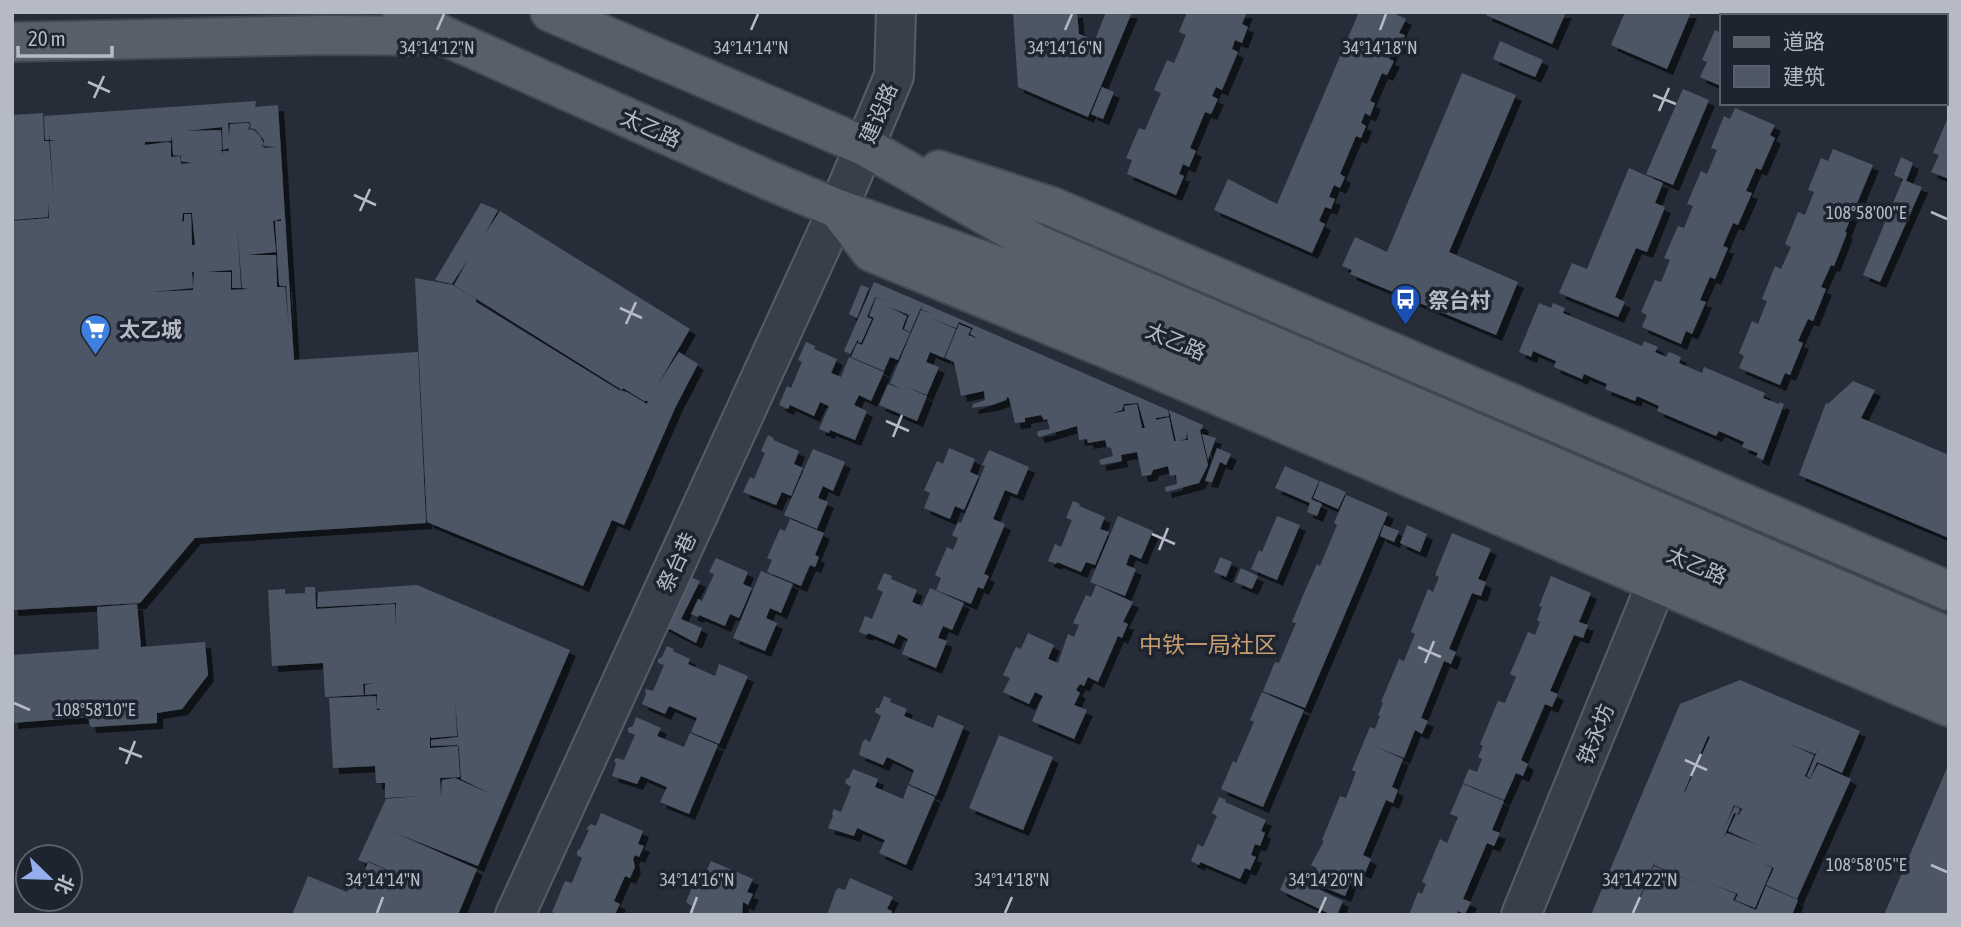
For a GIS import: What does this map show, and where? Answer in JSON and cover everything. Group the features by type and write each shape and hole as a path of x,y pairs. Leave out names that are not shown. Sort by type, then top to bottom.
{"main road":[{"name":"太乙路","path":"402,12 444,36 838,209 1006,269 1663,567 1949,672"},
{"name":"太乙路","path":"550,12 864,146 1036,244 1949,637"},
{"path":"12,42 325,35 444,36"},
{"path":"864,146 1053,207 1949,591"},
{"path":"1663,567 1949,707"}],"street":[{"name":"建设路","path":"838,209 894,76 896,12"},
{"name":"祭台巷","path":"515,915 838,209"},
{"name":"铁永坊","path":"1521,915 1663,567"}],"building":[{"path":"1013,12 1077,12 1079,34 1095,40 1106,12 1132,12 1088,117 1018,87"},
{"path":"1187,12 1247,12 1242,24 1248,27 1242,43 1235,40 1232,49 1238,52 1222,90 1216,87 1212,96 1218,99 1211,114 1205,112 1190,148 1196,151 1189,167 1183,164 1179,174 1184,176 1176,195 1127,174 1132,160 1126,158 1139,128 1145,130 1161,93 1154,90 1167,60 1174,63 1186,35 1179,32"},
{"path":"1359,12 1391,12 1406,19 1399,33 1405,35 1399,49 1394,47 1389,59 1394,61 1387,75 1382,73 1370,101 1375,103 1370,116 1365,113 1361,123 1366,126 1361,138 1356,136 1340,174 1345,177 1340,188 1334,185 1329,197 1335,199 1331,209 1325,207 1319,221 1325,224 1312,253 1214,210 1228,179 1277,204"},
{"path":"1487,12 1566,12 1552,44 1486,15"},
{"path":"1625,12 1691,12 1667,69 1611,45"},
{"path":"1722,12 1773,12 1772,14"},
{"path":"1875,12 1920,12 1919,14 1874,14"},
{"path":"1715,30 1720,32 1720,86 1700,77 1707,62 1702,60"},
{"path":"1500,41 1543,60 1535,77 1493,59"},
{"path":"1462,73 1516,95 1449,252 1518,282 1496,335 1350,274 1352,270 1342,266 1355,237 1387,252"},
{"path":"1102,87 1114,92 1103,119 1091,114"},
{"path":"1683,89 1709,100 1673,185 1646,174"},
{"name":"太乙城","path":"256,101 255,107 278,105 294,360 418,352 426,523 195,538 140,603 12,610 12,221 49,218 48,200 48,217 12,220 12,115 43,113 44,141 49,141 54,200 50,141 57,140 50,140 50,135 49,140 45,140 44,116","holes":["249,122 251,124 250,128 255,129 264,140 263,146 277,147 262,146 260,136 254,130 248,131 248,123 230,124 229,137 228,123","222,127 223,150 229,148 229,151 223,151 223,155 222,151 218,151 222,150 221,130 185,131","172,136 173,155 185,156 181,156 181,161 193,163 181,164 180,156 171,157 171,143 145,145 145,142 171,141","183,213 192,213 195,245 192,245 191,214 184,214 182,222","281,219 275,221 279,284 286,286 289,326 285,287 277,287 276,255 247,255 276,252 273,221","237,223 242,288 249,289 231,290 231,272 205,272 232,270 232,288 241,288","192,272 194,272 193,290 152,292 193,288"]},
{"path":"1735,108 1775,125 1770,135 1775,138 1761,170 1756,168 1746,191 1752,193 1738,225 1733,223 1723,246 1728,248 1715,279 1710,277 1700,300 1706,302 1692,334 1686,331 1681,344 1642,327 1647,315 1641,312 1655,280 1661,282 1670,260 1664,258 1678,226 1684,228 1693,206 1687,204 1701,171 1707,174 1717,150 1711,148 1724,116 1730,119"},
{"path":"1949,115 1949,179 1931,172 1939,155 1933,153"},
{"path":"1833,149 1873,165 1834,266 1831,265 1821,287 1826,289 1813,321 1808,319 1798,341 1803,343 1790,375 1785,373 1780,385 1739,368 1744,356 1739,353 1752,321 1758,324 1767,301 1762,299 1775,266 1781,269 1791,247 1785,244 1798,212 1805,215 1814,192 1808,190 1821,158 1828,161"},
{"path":"1901,157 1913,163 1906,181 1922,187 1880,282 1863,275 1903,179 1894,175"},
{"path":"1629,168 1663,183 1655,203 1665,207 1647,252 1636,248 1615,297 1625,302 1618,317 1559,293 1572,263 1587,269"},
{"path":"481,203 498,210 485,234 500,211 690,329 657,386 679,352 698,364 676,406 624,525 612,520 583,586 427,522 415,278 453,285 619,390 647,404 648,401 623,388 622,390 454,285 469,258 452,284 435,280"},
{"path":"874,282 923,303 910,332 904,329 909,315 887,306 907,316 902,329 910,333 898,360 890,357 884,371 851,357 857,343 862,345 874,318 869,316 876,298 886,301 875,297 867,317 872,319 861,343 858,339 850,354 844,351"},
{"path":"861,285 869,288 857,318 849,314"},
{"path":"923,303 1168,410 1169,416 1156,420 1169,417 1174,441 1169,410 1203,425 1202,429 1190,432 1200,430 1208,465 1199,483 1166,492 1165,487 1177,484 1176,475 1170,476 1168,466 1153,470 1151,475 1142,476 1137,452 1121,455 1122,461 1101,465 1099,460 1113,456 1111,448 1107,447 1105,440 1088,443 1087,439 1079,440 1077,426 1039,437 1038,431 1050,429 1047,419 1044,420 1041,415 1015,423 1007,397 1006,400 992,405 972,408 973,404 985,400 984,391 961,396 954,362 945,358 959,324 971,329 968,335 979,339 970,334 973,328 959,322 956,328 930,318 956,329 944,358 930,352 926,362 939,367 927,395 902,385 927,396 917,421 879,405 888,384 901,389 890,383 921,310 933,314 921,309","holes":["1138,403 1145,428 1142,428 1137,404 1124,406 1125,411 1110,414 1122,410 1124,404"]},
{"path":"1539,303 1551,308 1553,303 1565,308 1563,313 1642,346 1644,341 1658,347 1655,352 1666,357 1669,352 1681,357 1679,363 1702,373 1704,367 1765,393 1763,398 1784,404 1763,460 1756,457 1758,453 1742,447 1744,442 1719,431 1716,436 1657,411 1659,406 1637,396 1635,401 1605,389 1607,384 1584,374 1582,379 1554,367 1556,361 1533,351 1531,357 1519,352"},
{"path":"806,342 815,346 814,349 837,359 831,373 841,377 849,357 884,372 871,401 859,395 854,405 867,411 855,440 830,430 829,433 819,429 829,406 820,402 814,416 790,405 788,409 779,405 787,386 791,388 802,362 798,360"},
{"path":"1853,381 1875,390 1861,418 1949,455 1949,538 1799,475 1826,403"},
{"path":"1202,434 1216,438 1208,460"},
{"path":"768,435 774,438 773,440 799,451 794,464 803,468 791,496 782,492 776,505 743,492 750,477 754,479 765,453 761,451"},
{"path":"949,448 975,459 970,472 979,476 964,510 955,506 950,519 924,508 930,493 924,490 937,461 943,464"},
{"path":"1217,448 1231,454 1226,465 1220,462 1212,482 1205,481"},
{"path":"813,449 845,462 833,491 823,486 818,498 828,502 817,529 784,515"},
{"path":"989,450 1029,467 1017,495 1005,490 993,519 1005,524 984,574 989,576 983,589 978,587 971,604 936,590 941,578 935,575 947,547 953,550 958,538 952,535 958,522 961,523"},
{"path":"1285,466 1319,481 1311,499 1322,504 1317,516 1307,512 1310,503 1275,488"},
{"path":"1320,481 1346,492 1338,509 1313,498"},
{"path":"1346,495 1388,513 1305,708 1263,691 1275,662 1279,663 1296,623 1292,622 1317,564 1320,566"},
{"path":"1073,501 1105,517 1100,529 1109,532 1095,565 1086,562 1081,572 1048,561 1055,544 1061,547 1072,520 1066,518"},
{"path":"1118,516 1153,531 1141,559 1130,554 1126,565 1136,569 1125,596 1090,582"},
{"path":"1277,516 1300,525 1277,580 1251,569 1259,550 1262,552"},
{"path":"790,519 824,533 815,555 819,557 815,567 810,565 801,586 767,572 772,560 767,558 780,529 785,531"},
{"path":"1384,525 1399,531 1394,542 1380,536"},
{"path":"1407,525 1427,534 1420,552 1400,543"},
{"path":"1452,533 1491,549 1478,579 1486,582 1481,596 1472,593 1449,649 1456,652 1451,664 1444,661 1421,718 1428,721 1422,734 1415,730 1404,758 1374,746 1403,759 1392,787 1398,790 1393,803 1386,800 1363,855 1371,859 1365,873 1356,869 1345,896 1311,882 1317,868 1311,865 1324,841 1322,840 1340,796 1346,798 1356,772 1352,770 1370,727 1375,729 1383,703 1381,702 1399,659 1404,661 1415,634 1411,632 1428,589 1433,592 1439,577 1435,575"},
{"path":"1220,557 1232,562 1226,577 1214,572"},
{"path":"716,558 748,572 743,584 752,588 739,618 730,614 725,626 691,614 698,599 702,601 714,574 709,572"},
{"path":"1241,568 1258,576 1252,589 1235,582"},
{"path":"761,571 793,584 781,613 770,608 766,618 777,623 765,651 733,638"},
{"path":"884,573 892,576 891,579 917,590 912,602 922,606 930,588 964,603 952,630 943,626 938,638 947,641 936,668 902,654 908,639 898,634 894,644 859,632 865,616 872,619 883,592 877,589"},
{"path":"686,575 700,581 681,619 702,628 696,643 662,625"},
{"path":"1551,576 1591,593 1579,622 1588,625 1583,638 1574,635 1550,691 1558,694 1552,707 1545,704 1521,760 1528,764 1523,776 1516,773 1504,800 1463,783 1469,769 1477,772 1482,759 1478,757 1483,746 1480,744 1498,701 1505,703 1516,677 1510,674 1528,632 1535,635 1540,622 1537,620 1542,607 1539,606"},
{"path":"417,585 570,650 478,866 391,831 477,869 458,915 292,915 308,876 347,892 355,874 362,878 368,862 421,885 368,861 358,860 386,799 420,796 385,798 385,783 376,783 375,766 333,768 329,698 376,696 377,710 381,710 377,708 377,694 365,695 365,685 374,683 363,684 364,695 325,697 323,663 272,666 268,590 285,589 285,594 305,593 305,587 315,587 316,609 395,604 396,630 396,603 317,607 318,592","holes":["455,699 458,737 431,740 431,746 458,746 430,748 430,736 457,736","459,747 461,779 493,795 455,778 442,780 441,798 440,778 460,777"]},
{"path":"1096,585 1133,602 1123,622 1128,624 1122,638 1118,636 1098,682 1088,677 1084,686 1080,684 1076,690 1080,693 1074,705 1087,710 1074,739 1032,721 1043,696 1035,692 1029,704 1003,692 1010,678 1003,675 1016,647 1021,649 1028,633 1054,645 1048,659 1058,663 1068,634 1074,637 1079,625 1073,623 1086,595 1091,597"},
{"path":"137,604 141,647 205,642 208,675 182,709 157,713 157,723 92,727 88,717 12,723 12,655 99,649 97,607"},
{"path":"667,646 690,659 688,664 715,676 719,664 748,676 719,744 691,732 697,718 669,706 665,714 642,704 645,689 653,691 664,665 658,663 658,659 662,657"},
{"path":"1740,680 1860,731 1842,773 1817,762 1810,778 1807,776 1818,749 1815,754 1785,742 1814,755 1805,776 1801,774 1810,779 1818,764 1851,779 1797,899 1766,885 1774,868 1763,863 1772,868 1755,908 1735,900 1738,894 1707,882 1736,894 1733,900 1756,910 1766,886 1798,900 1792,915 1633,915 1654,866 1701,885 1654,865 1655,861 1632,915 1591,915 1680,704","holes":["1708,736 1710,737 1684,792","1734,805 1745,810 1742,809 1739,815 1736,814 1728,831 1758,845 1727,833 1724,837 1734,813 1738,814 1740,809 1735,806 1724,828"]},
{"path":"1262,692 1304,710 1263,807 1221,789 1254,722 1250,720"},
{"path":"884,696 891,699 890,702 907,709 904,716 933,728 938,715 964,726 936,796 909,784 914,770 887,757 883,765 859,755 865,739 870,742 881,716 875,712 876,708 879,708"},
{"path":"636,717 661,728 657,736 684,747 690,733 718,745 689,814 660,802 667,787 641,776 637,784 612,776 616,764 614,760 624,760 635,735 628,732 628,728 633,726"},
{"path":"999,735 1053,757 1023,830 969,808"},
{"path":"1947,768 1949,915 1884,915"},
{"path":"853,769 878,779 875,787 903,799 908,785 935,797 906,865 879,853 885,840 857,828 854,836 828,828 834,809 841,812 851,787 845,783 846,779"},
{"path":"1463,784 1504,801 1492,830 1500,833 1494,846 1487,843 1463,899 1471,902 1465,914 1458,911 1456,915 1409,915 1418,892 1422,894 1426,884 1422,882 1440,839 1447,843 1458,817 1450,814"},
{"path":"1219,797 1266,820 1261,831 1265,833 1260,846 1255,844 1251,855 1256,857 1250,870 1245,868 1240,879 1200,862 1199,865 1191,861 1198,844 1203,847 1217,816 1212,813"},
{"path":"601,813 643,831 638,844 644,846 639,857 635,855 635,867 630,878 625,876 614,901 620,904 615,914 557,915 552,912 565,881 572,883 582,858 577,855 577,851 589,830 586,829 591,824 596,826"},
{"path":"711,861 753,879 747,892 753,894 748,905 743,902 742,915 688,915 692,906 686,902 699,871 705,874"},
{"path":"1287,874 1343,901 1337,915 1280,890"},
{"path":"850,878 893,897 887,909 892,911 891,915 827,915 836,890 845,890"}],"place":[{"name":"祭台村","path":"1405,327"},
{"name":"太乙城","path":"96,356"}],"district":[{"name":"中铁一局社区","path":"1208,645"}]}
